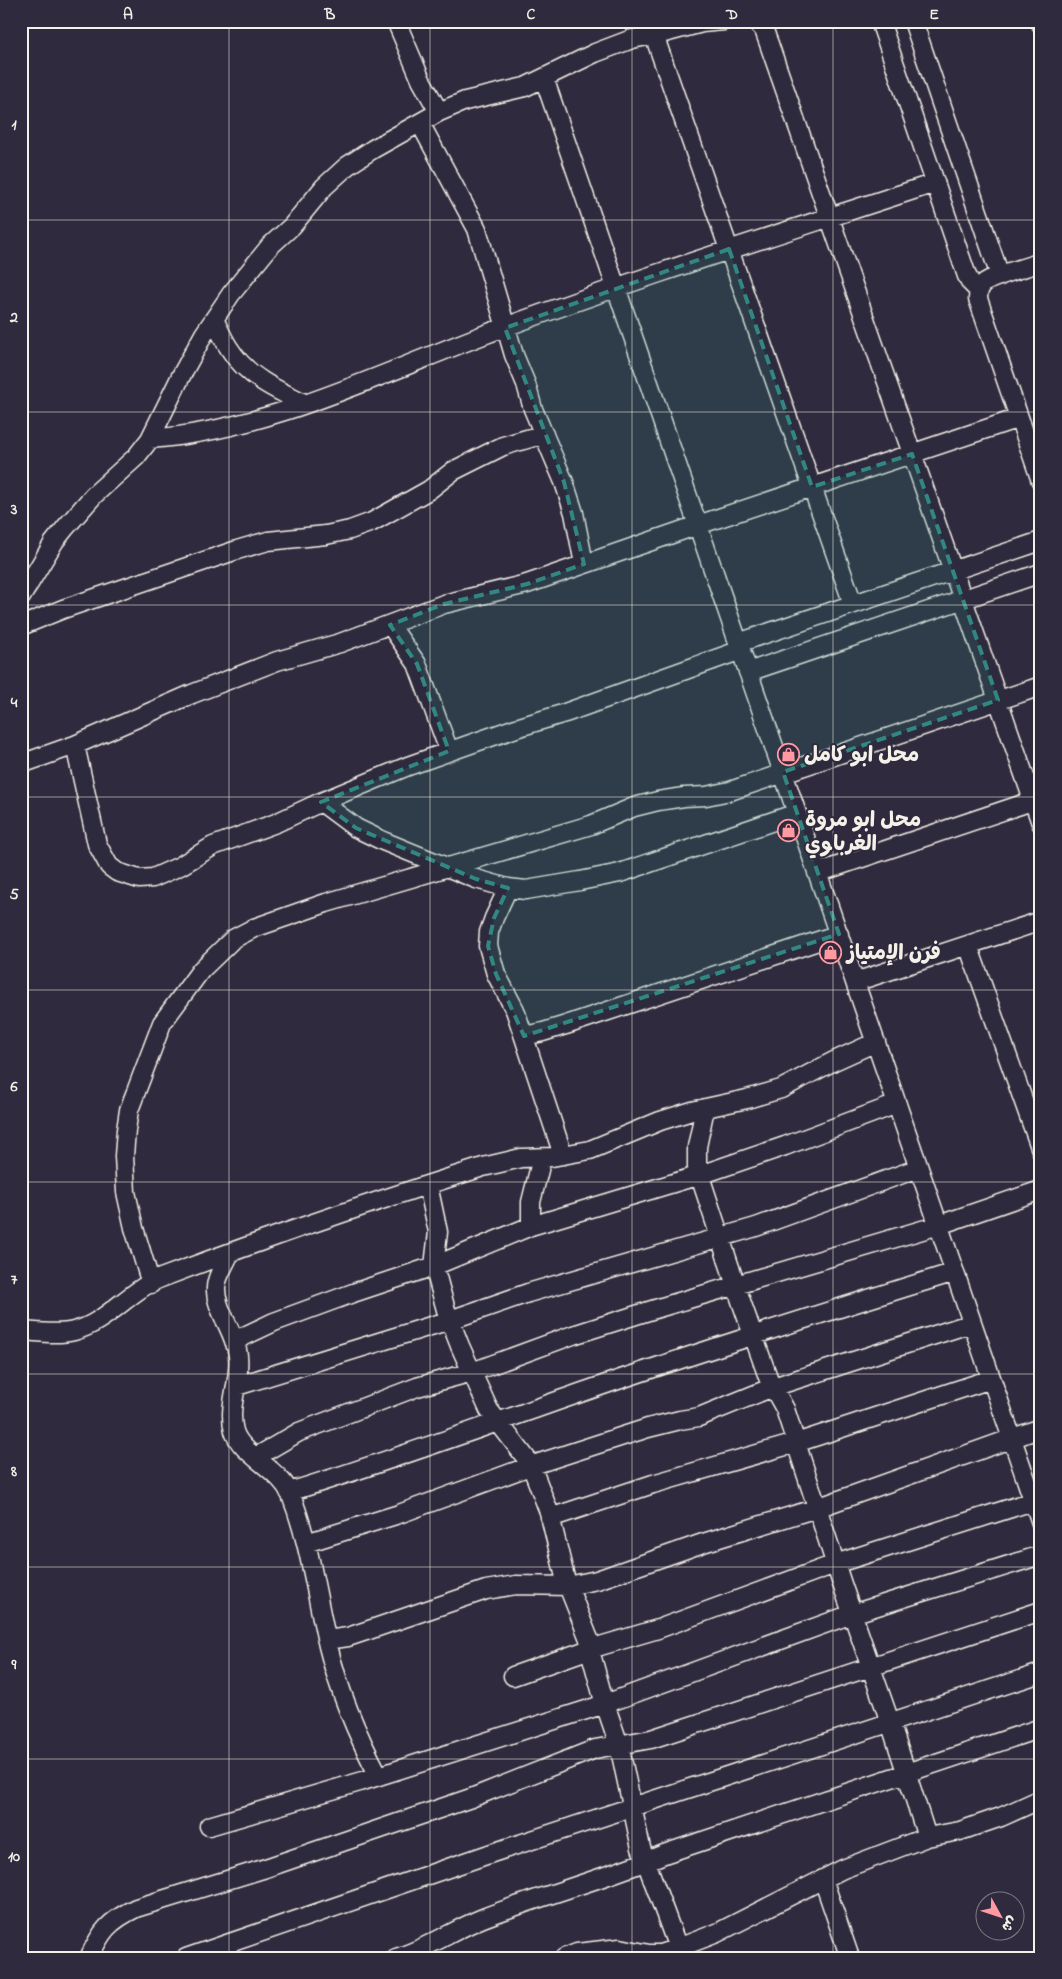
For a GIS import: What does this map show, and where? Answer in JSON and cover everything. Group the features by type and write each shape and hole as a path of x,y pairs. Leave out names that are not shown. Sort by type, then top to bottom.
{"street":[{"path":"396,21 420,80 439,112"},
{"path":"21,597 54,542 66,527 94,495 136,457 150,439 182,374 214,319 256,263 301,217 324,187 347,166 439,112 465,101 525,87 617,44 702,23 724,21"},
{"path":"756,21 764,30 769,44 998,700 1037,800 1041,823"},
{"path":"880,21 969,280 979,291"},
{"path":"913,21 1000,276"},
{"path":"654,35 853,604"},
{"path":"544,78 1041,1523"},
{"path":"420,123 477,229 505,328 533,408 564,482 574,513 584,564"},
{"path":"150,439 202,433 253,420 729,249 936,183"},
{"path":"1041,262 985,282 979,291 978,299 1041,481"},
{"path":"214,319 229,348 246,368 266,385 304,403"},
{"path":"21,764 75,745 240,674 390,626 444,604 528,584 1019,418"},
{"path":"21,626 63,609 244,548 268,541 326,535 350,530 372,522 429,490 453,472 477,459 517,442 544,434"},
{"path":"75,745 98,844 103,857 109,866 117,872 139,879 153,878 166,874 213,846 276,823 408,766 564,713 853,604 1041,541"},
{"path":"748,672 1041,573"},
{"path":"390,626 417,664 449,751"},
{"path":"150,1284 126,1192 124,1156 130,1110 162,1023 201,970 233,939 254,928 326,903 592,825 634,807 658,801 706,796 730,791 1041,686"},
{"path":"818,872 1037,800"},
{"path":"321,802 356,828 427,859 476,879 508,888 526,890 620,872 797,813"},
{"path":"508,888 489,932 488,946 496,974 515,1010 562,1155"},
{"path":"855,982 1041,921"},
{"path":"524,1036 566,1025 839,934"},
{"path":"968,945 1041,1150"},
{"path":"21,1331 73,1332 94,1322 150,1284 230,1253 428,1185 521,1158 542,1158 590,1150 660,1121 781,1089 834,1060 876,1042"},
{"path":"234,1341 274,1322 434,1266 531,1226 700,1175 785,1146 897,1104"},
{"path":"705,1108 697,1147 697,1167 735,1284 774,1387 786,1409 835,1564 928,1837"},
{"path":"531,1226 531,1202 542,1158"},
{"path":"237,1386 450,1320 528,1293 719,1236 756,1227 919,1168"},
{"path":"428,1185 438,1232 434,1266 450,1320 489,1410 526,1458 550,1518 568,1586 589,1639 605,1704 619,1745 646,1861 678,1948"},
{"path":"256,1457 291,1436 417,1387 472,1372 573,1335 735,1284 938,1225 1041,1190"},
{"path":"230,1253 216,1286 216,1298 238,1354 237,1386 231,1411 234,1433 256,1457 277,1474 289,1492 297,1511 306,1543 327,1640 351,1715 365,1750 379,1776"},
{"path":"289,1492 382,1463 580,1393 754,1335 955,1272"},
{"path":"306,1543 399,1514 530,1466 648,1428 699,1417 774,1387 972,1323"},
{"path":"550,1518 653,1484 796,1443 991,1379"},
{"path":"327,1640 357,1634 486,1590 516,1585 568,1586 597,1580 703,1543 817,1508 1011,1437 1041,1428"},
{"path":"513,1676 590,1649 658,1629 835,1564 1033,1501"},
{"path":"209,1826 379,1776 605,1704 852,1614 1041,1555"},
{"path":"89,1958 97,1940 106,1927 118,1917 136,1908 263,1869 462,1801 595,1749 651,1740 1041,1611"},
{"path":"186,1958 633,1806 1041,1673"},
{"path":"396,1958 412,1953 482,1918 1041,1728"},
{"path":"564,1958 577,1953 620,1948 660,1954 678,1948 717,1933 823,1879 888,1851 928,1837 960,1831 1001,1817 1041,1799"},
{"path":"823,1879 850,1958"}],"highlighted area":[{"path":"729,249 812,487 912,454 998,700 783,772 839,934 524,1036 496,974 488,946 494,918 508,888 476,879 356,828 321,802 449,751 417,664 390,625 444,604 527,584 584,564 564,482 505,328"}],"place":[{"name":"محل ابو كامل","path":"788,754"},
{"name":"محل ابو مروة الغرباوي","path":"789,831"},
{"name":"فرن الإمتياز","path":"831,952"}]}
